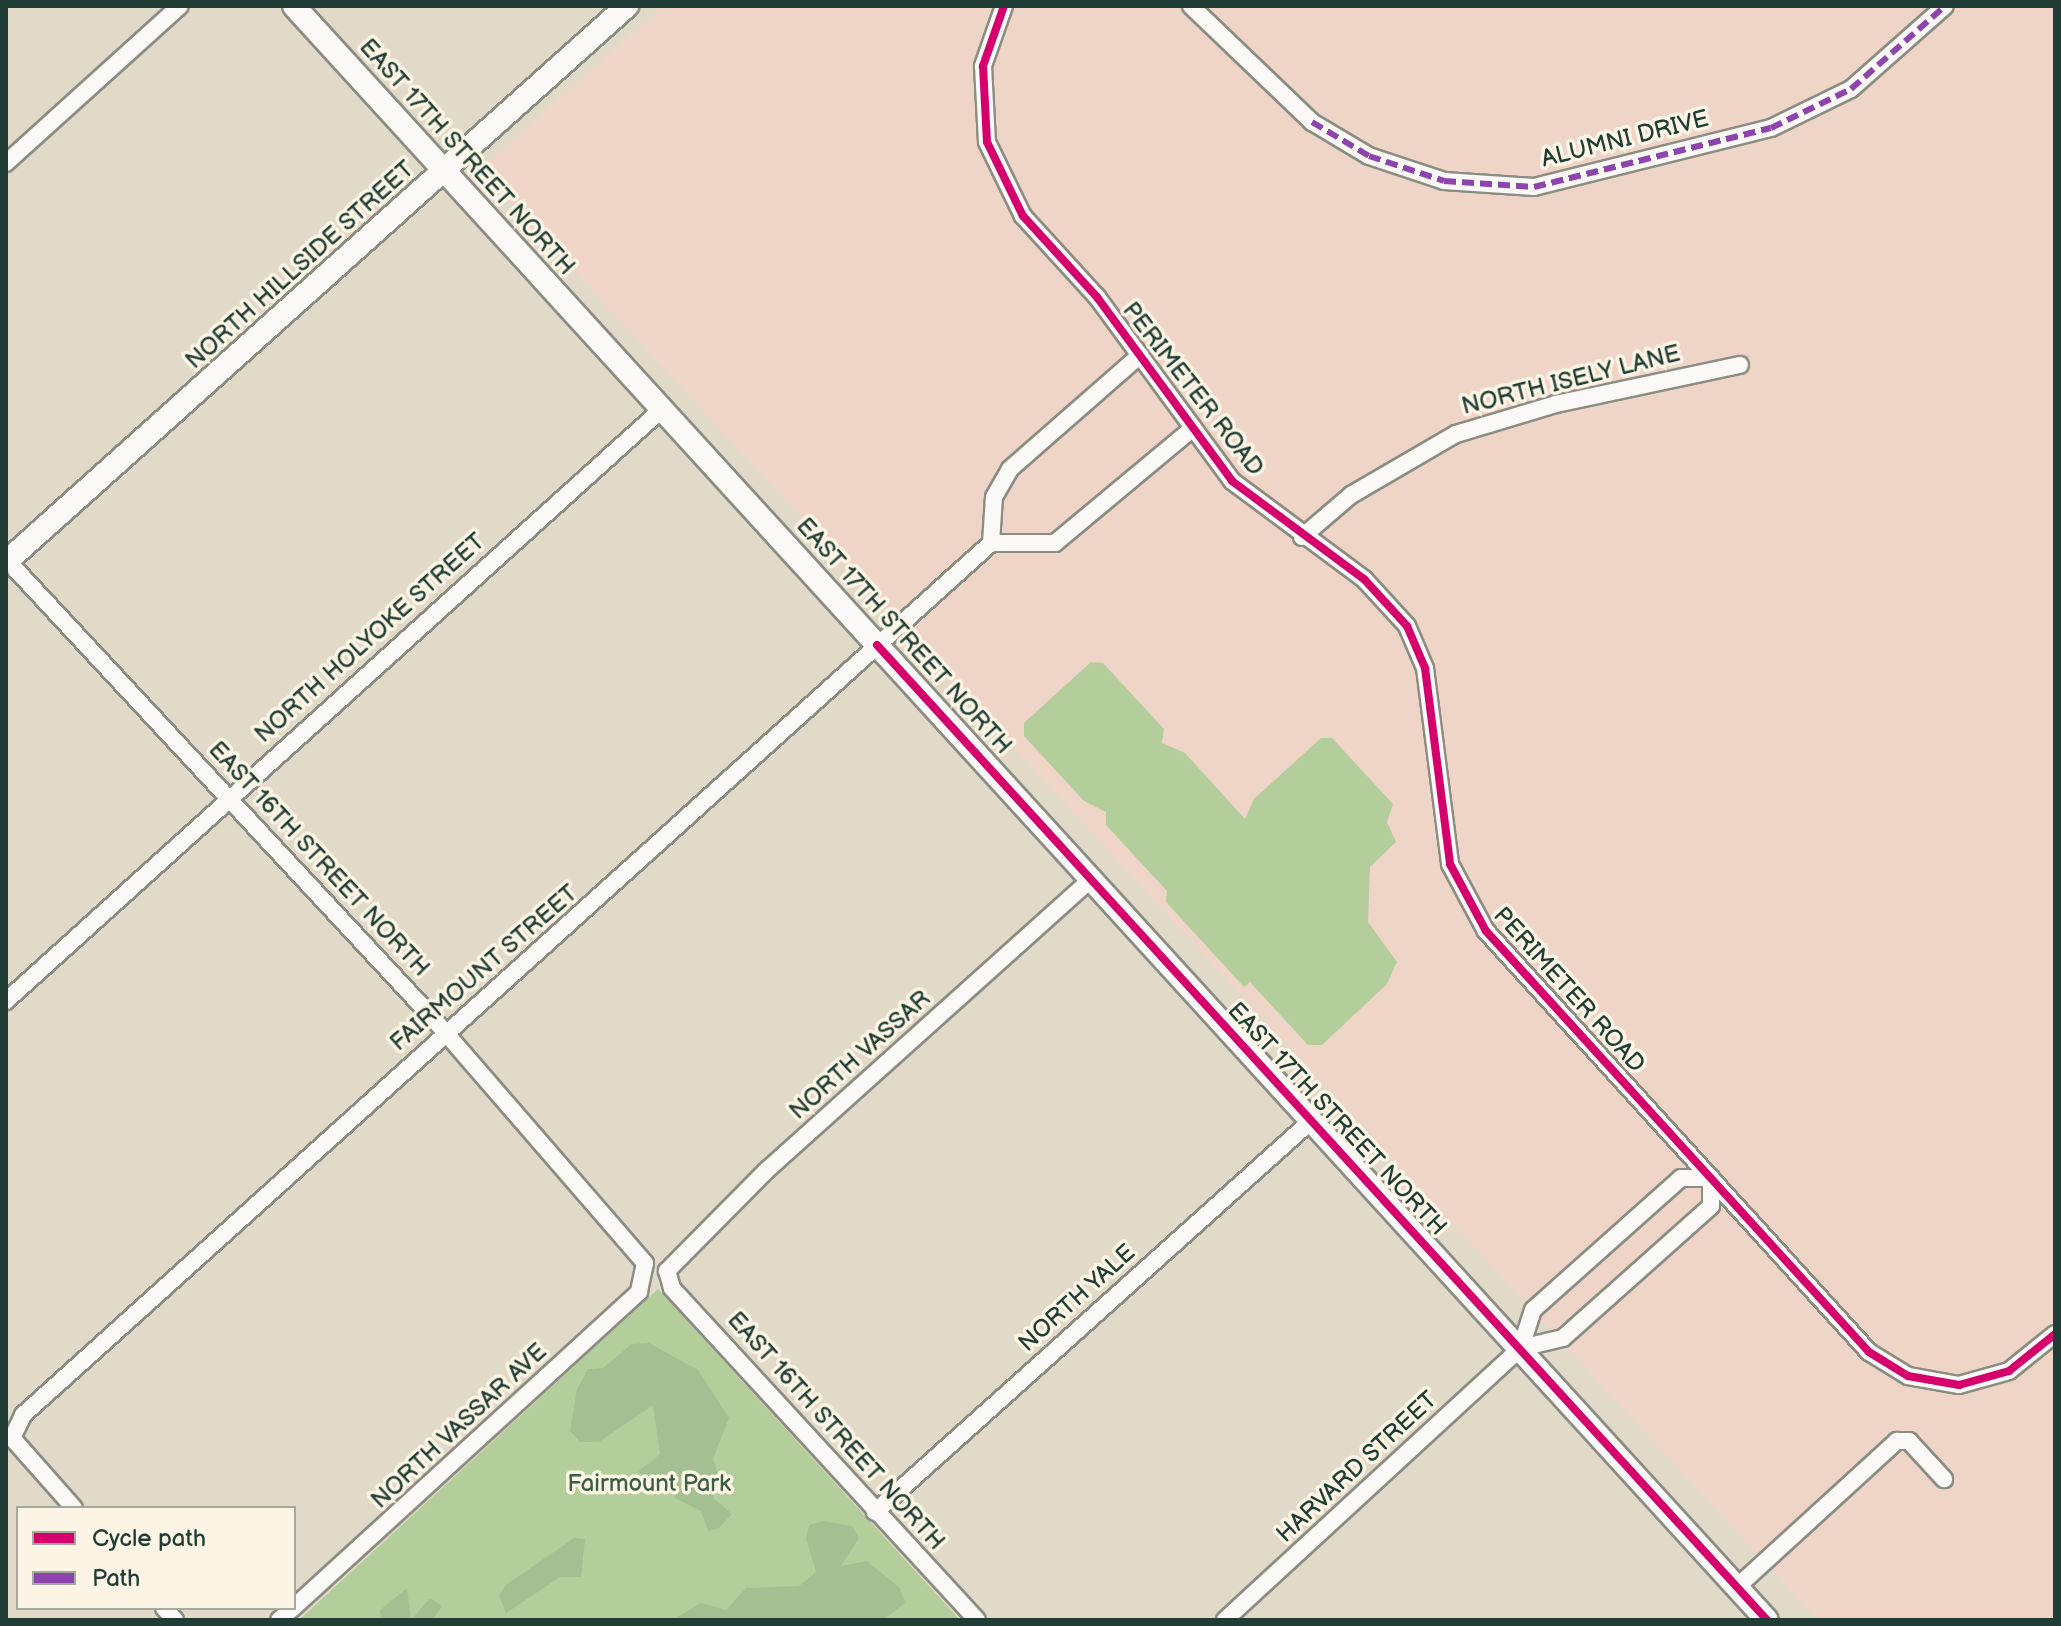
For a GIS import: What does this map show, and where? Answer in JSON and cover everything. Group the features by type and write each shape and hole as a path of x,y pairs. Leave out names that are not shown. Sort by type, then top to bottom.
{"street":[{"path":"6,163 180,6"},
{"name":"EAST 17TH STREET NORTH","path":"294,6 1767,1620"},
{"name":"NORTH HILLSIDE STREET","path":"7,560 627,6"},
{"name":"PERIMETER ROAD","path":"1004,6 983,66 987,142 1023,216 1140,355 1232,481 1302,537 1364,579 1407,626 1425,668 1443,836 1474,913 1869,1352 1908,1376 1941,1386 1983,1381 2020,1365 2055,1334"},
{"name":"ALUMNI DRIVE","path":"1191,6 1312,122 1369,156 1444,181 1534,187 1771,128 1851,89 1945,6"},
{"path":"1140,355 1010,469 994,497 991,543 1055,543 1193,428"},
{"name":"NORTH ISELY LANE","path":"1302,537 1351,495 1456,434 1556,404 1740,365"},
{"name":"NORTH HOLYOKE STREET","path":"6,1001 662,409"},
{"name":"FAIRMOUNT STREET","path":"72,1506 12,1432 300,1160 447,1034 991,543"},
{"name":"EAST 16TH STREET NORTH","path":"7,560 230,796 447,1034 641,1255 647,1273"},
{"name":"NORTH VASSAR","path":"667,1271 767,1170 1091,879"},
{"name":"NORTH YALE","path":"875,1512 1311,1121"},
{"path":"1681,1178 1711,1178 1711,1206 1563,1338 1521,1348 1533,1310 1681,1178"},
{"name":"EAST 16TH STREET NORTH","path":"667,1271 676,1292 977,1620"},
{"name":"NORTH VASSAR AVE","path":"296,1606 639,1292 647,1273"},
{"name":"HARVARD STREET","path":"1225,1620 1521,1348"},
{"path":"1737,1587 1897,1441 1909,1441 1944,1479"}],"shaded area":[{"path":"663,6 2055,6 2055,1620 1818,1620 480,169"}],"green space":[{"path":"1091,662 1103,663 1164,729 1162,743 1185,753 1245,819 1254,799 1321,738 1332,738 1393,804 1387,822 1396,842 1370,867 1368,922 1397,962 1387,984 1322,1045 1308,1045 1250,982 1244,987 1166,902 1167,891 1106,825 1106,812 1084,801 1024,736 1024,723"},
{"name":"Fairmount Park","path":"658,1289 960,1620 299,1620"},
{"path":"649,1343 698,1370 729,1418 713,1459 721,1482 713,1498 732,1514 719,1528 708,1531 701,1511 675,1498 677,1474 647,1485 639,1471 660,1454 653,1405 599,1442 580,1442 570,1431 577,1389 588,1369 603,1368 632,1344"},
{"path":"823,1521 852,1526 859,1538 841,1566 867,1561 900,1588 905,1603 883,1620 672,1620 701,1603 726,1610 746,1588 799,1586 816,1572 806,1539 809,1525"},
{"path":"574,1538 585,1539 581,1577 560,1577 506,1613 499,1595 506,1585"},
{"path":"407,1588 411,1620 381,1620 380,1610"},
{"path":"430,1598 442,1606 433,1620 411,1620"}],"marked path":[{"path":"1312,122 1369,156 1444,181 1534,187 1771,128 1851,89 1945,6"}],"cycle path":[{"path":"1004,6 983,66 987,142 1023,216 1097,297 1232,481 1364,579 1407,626 1425,668 1450,864 1486,931 1869,1352 1908,1376 1959,1385 2009,1371 2055,1334"},
{"path":"877,645 1767,1620"}]}
